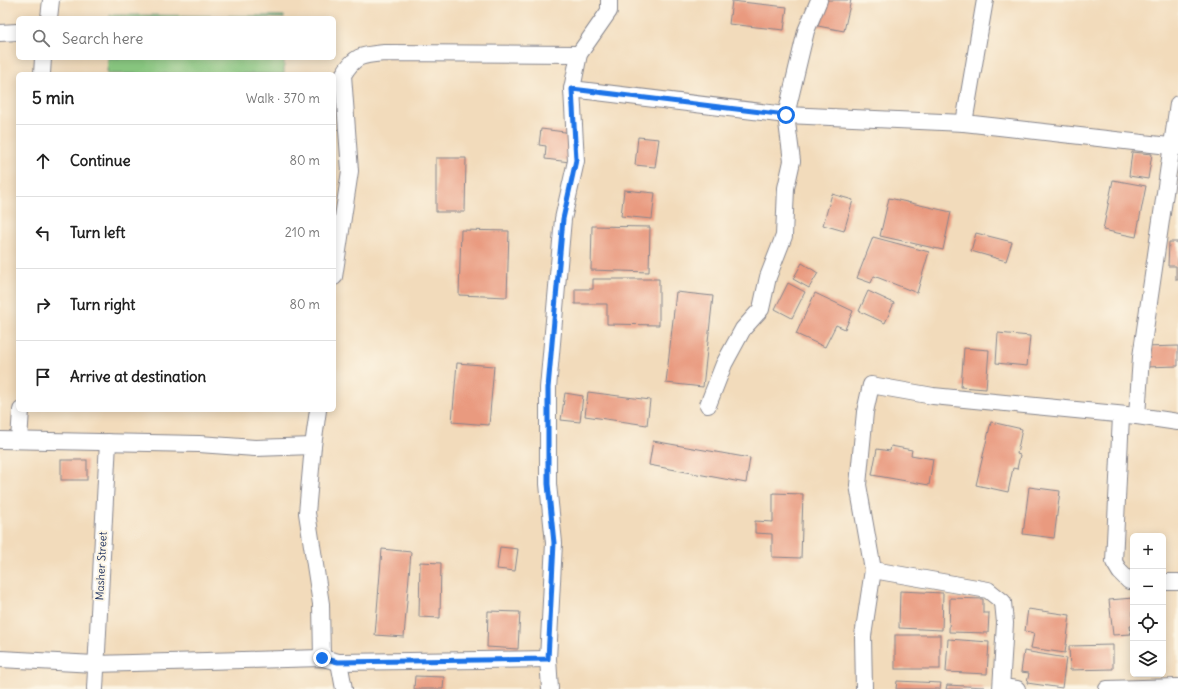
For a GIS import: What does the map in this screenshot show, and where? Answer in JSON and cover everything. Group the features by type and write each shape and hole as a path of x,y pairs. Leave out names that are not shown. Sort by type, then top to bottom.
{"street":[{"path":"49,16 51,0"},
{"path":"550,689 548,659 554,543 548,484 548,388 563,219 576,160 572,89 579,54 608,11 609,0"},
{"path":"708,405 724,364 743,329 761,309 768,277 784,236 786,188 792,161 786,115 806,31 819,0"},
{"path":"964,123 985,0"},
{"path":"0,33 16,32"},
{"path":"336,264 350,171 343,75 351,62 363,55 384,53 579,54"},
{"path":"42,72 43,60"},
{"path":"572,89 786,115 964,123 1174,147"},
{"path":"1130,581 1120,572 1114,562 1129,416 1174,147 1178,104"},
{"path":"864,689 863,636 873,570 858,486 865,412 870,385 933,396 1178,422"},
{"path":"19,440 21,412"},
{"path":"318,412 307,513 321,604 322,658"},
{"path":"0,440 199,444 255,448 313,446"},
{"name":"Masher Street","path":"95,689 95,664 108,442"},
{"path":"873,570 981,588 988,590 1003,602 1007,688"},
{"path":"1166,582 1178,582"},
{"path":"0,659 95,664 322,658 338,662 548,659"},
{"path":"338,662 344,689"},
{"path":"1107,689 1178,687"}],"green space":[{"path":"110,15 284,16 110,16"},
{"path":"108,60 284,60 284,72 107,72"}],"building":[{"path":"824,0 851,0 844,31 818,26"},
{"path":"732,1 787,7 784,30 729,24"},
{"path":"541,129 573,133 570,162 545,159 546,146 539,145"},
{"path":"638,137 659,139 655,167 635,165"},
{"path":"1132,152 1152,154 1148,179 1129,176"},
{"path":"436,158 466,158 465,212 436,212"},
{"path":"1113,180 1146,186 1136,237 1103,230"},
{"path":"624,190 655,193 652,219 621,216"},
{"path":"832,194 853,200 844,231 823,225"},
{"path":"889,198 951,212 943,250 880,236"},
{"path":"592,226 650,227 649,272 591,270"},
{"path":"461,230 509,231 507,297 459,295"},
{"path":"976,233 1012,242 1006,261 971,251"},
{"path":"873,237 929,252 917,293 874,276 871,283 857,278"},
{"path":"1169,242 1178,242 1178,280 1176,280 1176,266 1168,266"},
{"path":"802,263 818,273 809,288 793,279"},
{"path":"593,279 659,279 659,325 607,324 607,304 575,304 575,289 593,289"},
{"path":"788,283 805,292 792,318 775,309"},
{"path":"868,291 894,303 885,323 859,311"},
{"path":"676,292 713,296 703,387 666,383"},
{"path":"815,293 853,311 845,329 836,325 825,347 796,334"},
{"path":"998,333 1030,336 1027,366 996,363"},
{"path":"1178,346 1178,366 1145,367 1145,347"},
{"path":"964,348 989,350 986,389 961,387"},
{"path":"457,363 494,366 489,425 452,422"},
{"path":"588,392 650,400 647,425 585,416"},
{"path":"565,393 583,396 580,422 561,420"},
{"path":"991,422 1022,429 1017,454 1020,455 1017,469 1013,468 1008,492 976,485"},
{"path":"653,441 750,458 746,483 649,465"},
{"path":"891,446 912,450 911,455 933,459 929,485 872,475 877,449 890,451"},
{"path":"61,460 87,460 87,480 61,480"},
{"path":"1029,487 1060,491 1054,538 1023,534"},
{"path":"773,493 803,494 801,558 772,557 772,534 755,533 755,521 773,522"},
{"path":"500,547 518,549 515,571 497,569"},
{"path":"382,549 411,552 404,637 375,635"},
{"path":"420,562 441,563 440,618 419,617"},
{"path":"900,591 943,593 942,630 899,628"},
{"path":"950,598 983,599 983,613 989,613 988,633 949,632"},
{"path":"1130,598 1130,634 1113,635 1109,600"},
{"path":"1028,609 1070,615 1065,653 1031,648 1034,633 1025,631"},
{"path":"488,611 520,612 518,649 487,647"},
{"path":"895,635 940,635 940,669 895,669"},
{"path":"948,639 989,642 987,674 946,672"},
{"path":"1113,645 1113,669 1070,670 1069,646"},
{"path":"1024,651 1066,658 1062,688 1027,683 1029,673 1021,672"},
{"path":"415,676 444,677 443,689 414,689"},
{"path":"897,681 941,683 940,689 896,689"},
{"path":"947,685 984,687 984,689 946,689"}],"route":[{"path":"322,658 338,662 548,659 554,543 548,484 548,388 552,327 563,219 576,160 572,89 786,115"}]}
